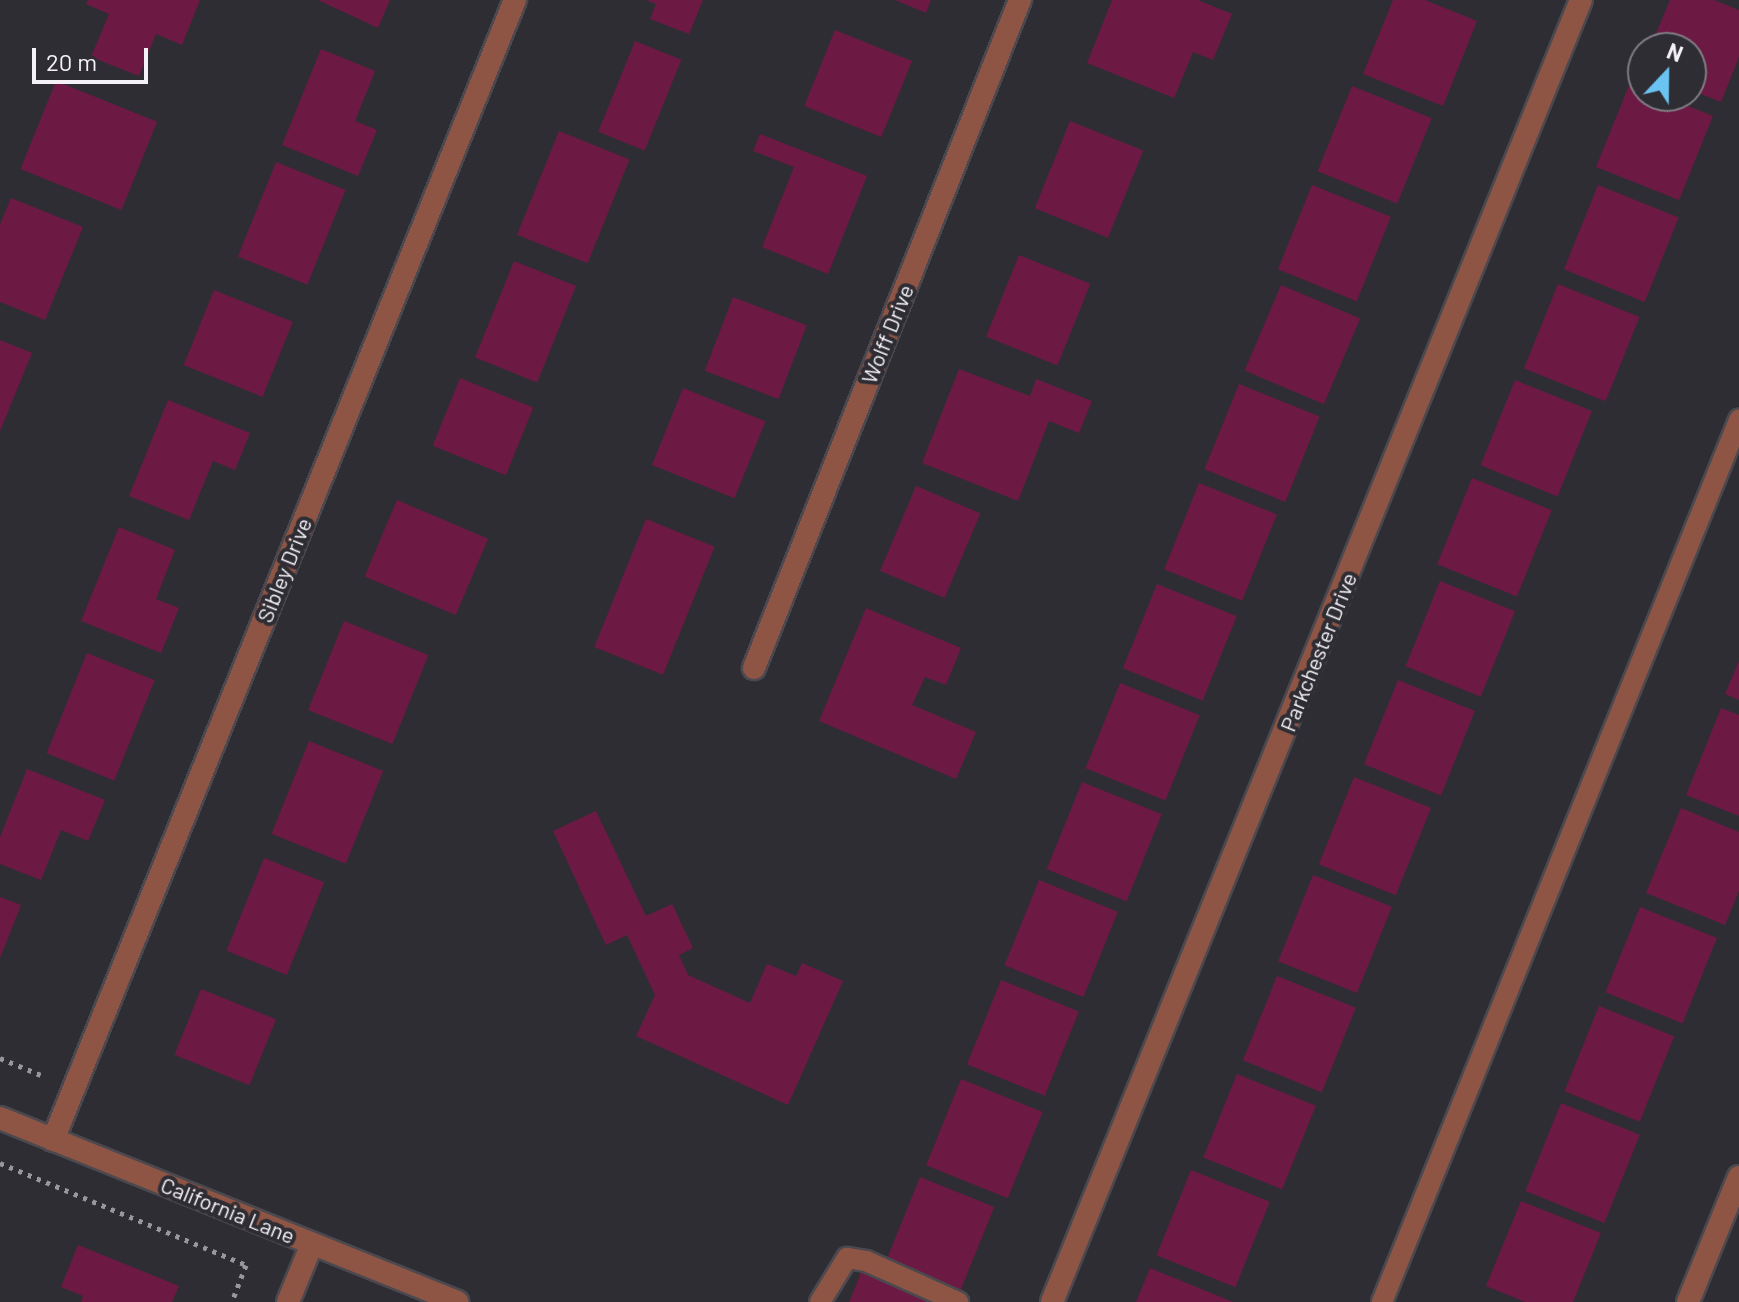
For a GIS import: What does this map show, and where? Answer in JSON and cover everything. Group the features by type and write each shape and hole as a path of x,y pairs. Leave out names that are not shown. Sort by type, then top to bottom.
{"street":[{"name":"Sibley Drive","path":"53,1140 515,0"},
{"name":"Wolff Drive","path":"754,668 1020,0"},
{"name":"Parkchester Drive","path":"1052,1302 1581,0"},
{"name":"California Lane","path":"0,1118 457,1302"},
{"path":"1688,1302 1739,1177"},
{"path":"288,1302 312,1244"}],"lane":[{"path":"1382,1302 1739,420"},
{"path":"820,1302 847,1258 866,1261 958,1302"}],"path":[{"path":"0,1058 41,1075"},
{"path":"0,1163 246,1265 232,1302"}],"building":[{"path":"88,0 200,0 182,45 156,34 139,76 91,57 109,14 86,4"},
{"path":"318,0 390,0 378,28"},
{"path":"646,0 703,0 689,34 650,19 656,4"},
{"path":"895,0 931,0 926,13"},
{"path":"1112,0 1198,0 1232,14 1213,60 1193,52 1174,98 1087,63"},
{"path":"1393,0 1425,0 1477,21 1443,106 1363,74"},
{"path":"1670,0 1714,0 1739,10 1739,57 1721,102 1707,96 1707,32 1657,32"},
{"path":"835,30 912,61 881,137 804,106"},
{"path":"635,41 681,60 645,151 598,132"},
{"path":"321,49 375,71 355,121 377,130 358,176 282,145"},
{"path":"56,81 157,122 121,210 20,169"},
{"path":"1352,86 1432,118 1397,204 1318,171"},
{"path":"1627,90 1627,112 1703,112 1713,116 1679,200 1596,167"},
{"path":"1070,121 1143,151 1108,238 1035,208"},
{"path":"559,131 629,159 588,263 517,235"},
{"path":"760,134 867,176 828,274 762,247 794,167 753,151"},
{"path":"276,162 346,190 307,285 238,257"},
{"path":"1312,185 1391,217 1357,301 1278,269"},
{"path":"1598,185 1679,218 1645,302 1564,269"},
{"path":"11,198 83,227 45,320 0,302 0,224"},
{"path":"1019,255 1090,284 1057,365 986,337"},
{"path":"514,261 576,286 537,383 475,357"},
{"path":"1558,284 1640,317 1606,401 1524,368"},
{"path":"1281,285 1360,319 1324,404 1245,371"},
{"path":"214,290 293,322 262,397 184,365"},
{"path":"733,297 807,325 778,399 705,371"},
{"path":"0,340 32,353 0,431"},
{"path":"959,369 1030,396 1036,379 1092,401 1079,433 1049,421 1018,501 922,463"},
{"path":"460,378 533,408 506,475 433,446"},
{"path":"1515,380 1592,411 1557,496 1481,465"},
{"path":"1239,384 1320,417 1285,502 1205,469"},
{"path":"683,388 766,421 734,498 652,465"},
{"path":"168,400 250,433 235,470 213,461 189,520 129,496"},
{"path":"1472,478 1552,510 1517,596 1437,564"},
{"path":"1199,483 1277,514 1242,601 1164,569"},
{"path":"916,486 980,513 944,598 880,571"},
{"path":"397,500 488,539 456,615 365,576"},
{"path":"646,519 715,547 663,675 594,647"},
{"path":"119,527 175,550 156,599 179,608 161,653 81,621"},
{"path":"1440,581 1515,611 1481,697 1406,666"},
{"path":"1157,584 1237,616 1203,701 1123,668"},
{"path":"866,608 961,648 946,685 925,677 912,705 976,732 956,779 819,721"},
{"path":"344,621 428,655 392,744 308,710"},
{"path":"87,653 155,680 114,780 47,753"},
{"path":"1739,661 1739,700 1725,694"},
{"path":"1398,680 1475,711 1441,795 1364,764"},
{"path":"1120,683 1200,715 1165,801 1086,768"},
{"path":"1721,708 1739,715 1739,816 1686,795"},
{"path":"309,741 383,771 346,864 272,834"},
{"path":"27,769 105,800 88,841 61,830 41,880 0,864 0,837"},
{"path":"1354,777 1431,808 1396,895 1319,864"},
{"path":"1082,782 1162,814 1127,901 1047,869"},
{"path":"1681,808 1739,832 1739,891 1725,925 1646,893"},
{"path":"596,811 646,916 672,904 693,948 679,955 688,975 750,1003 767,964 796,976 802,963 843,981 788,1105 636,1036 655,995 627,935 606,945 553,831"},
{"path":"264,858 324,882 287,975 227,951"},
{"path":"1313,875 1392,907 1357,993 1278,961"},
{"path":"1039,880 1118,912 1083,997 1005,965"},
{"path":"0,897 21,905 0,958"},
{"path":"1640,907 1717,938 1682,1023 1606,992"},
{"path":"1277,976 1356,1008 1322,1092 1243,1060"},
{"path":"1001,980 1079,1011 1045,1096 967,1064"},
{"path":"201,989 276,1019 250,1085 174,1055"},
{"path":"1599,1006 1674,1036 1640,1122 1565,1091"},
{"path":"1237,1074 1316,1106 1282,1189 1203,1157"},
{"path":"961,1079 1043,1112 1008,1198 926,1165"},
{"path":"1561,1103 1640,1135 1604,1223 1525,1191"},
{"path":"1191,1170 1270,1202 1235,1287 1157,1255"},
{"path":"920,1177 994,1207 961,1289 887,1260"},
{"path":"1521,1201 1601,1233 1573,1302 1525,1302 1486,1286"},
{"path":"78,1245 179,1286 172,1302 81,1302 83,1296 61,1287"},
{"path":"863,1268 943,1302 849,1302"},
{"path":"1150,1268 1233,1302 1136,1302"}]}
